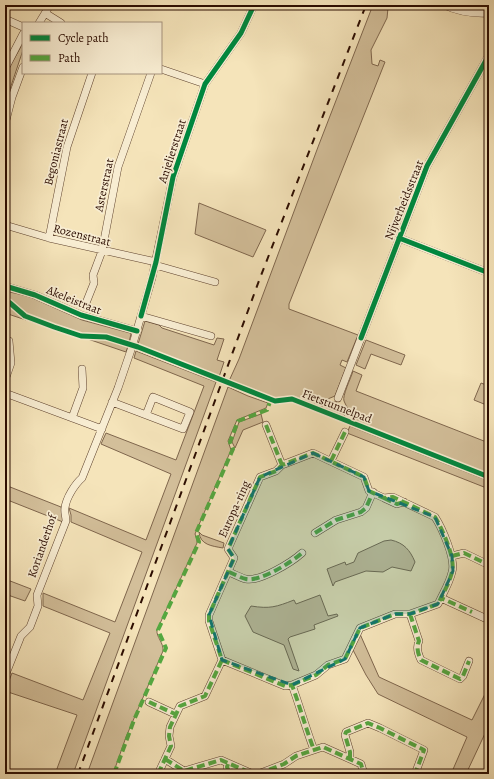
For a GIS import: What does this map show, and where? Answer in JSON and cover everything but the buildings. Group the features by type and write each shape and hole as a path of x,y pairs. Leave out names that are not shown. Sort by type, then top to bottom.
{"street":[{"path":"40,22 50,5"},
{"name":"Anjelierstraat","path":"133,345 155,264 173,177 205,84 241,33 254,5"},
{"path":"444,5 469,13 489,13"},
{"path":"45,13 59,22"},
{"path":"5,19 22,27"},
{"path":"5,69 22,36"},
{"name":"Nijverheidsstraat","path":"338,398 427,166 489,55"},
{"path":"162,69 205,84"},
{"path":"5,124 12,97 22,70"},
{"name":"Begoniastraat","path":"49,238 66,147 92,74"},
{"name":"Asterstraat","path":"86,303 94,284 93,275 102,251 118,167 151,74"},
{"path":"5,137 5,170"},
{"name":"Rozenstraat","path":"5,225 49,238 155,264"},
{"path":"399,238 489,273"},
{"path":"155,264 216,282"},
{"name":"Akeleistraat","path":"5,286 35,295 101,322 137,331"},
{"path":"141,316 211,336"},
{"path":"5,380 11,363 9,341"},
{"name":"Korianderhof","path":"5,676 21,636 30,627 38,606 37,594 66,521 65,509 67,503 74,485 82,478 133,345"},
{"path":"72,418 83,388 82,369"},
{"path":"5,393 102,429"},
{"path":"112,402 146,415 183,429 190,412 153,397 146,415"},
{"path":"266,424 282,465"},
{"path":"331,461 345,432"},
{"name":"Europa-ring","path":"222,660 209,621 209,615 234,558 228,549 260,477 276,471 282,465 313,453 364,477 369,490 384,498 393,497 434,517 438,522 452,556 453,571 441,598"},
{"path":"315,533 336,520 361,512 366,508 373,492"},
{"path":"229,572 246,579 258,579 296,559 302,553"},
{"path":"452,556 464,553 489,565"},
{"path":"158,774 172,746 169,736 170,727 175,714 180,706 205,696 222,660 285,686 292,685 316,675 328,665 345,659 360,628 395,614 410,614 438,604 441,598 489,620"},
{"path":"410,614 419,641 417,644 418,655 421,660 460,679 469,661"},
{"path":"292,685 314,750"},
{"path":"149,702 175,714"},
{"path":"350,758 350,752 345,735 346,732 368,723 424,750 415,774"},
{"path":"258,774 284,764 296,756 323,747 361,764 364,774"},
{"path":"165,760 184,771 220,760 253,774"},
{"path":"228,764 227,767 230,774"}],"highlighted area":[{"path":"313,453 364,477 369,491 435,517 452,556 453,571 438,604 410,614 395,614 360,628 345,659 292,685 222,660 209,615 234,558 228,549 260,477"}],"shaded area":[{"path":"375,5 385,5 388,8 387,18 371,50 372,64 378,66 380,60 385,62 289,304 289,309 358,335 347,362 342,360 340,365 346,368 335,396 313,405 291,397 273,398 229,381 239,359 371,10"},
{"path":"22,45 22,53 5,108 5,75"},
{"path":"199,203 266,230 253,257 195,234"},
{"path":"5,291 28,296 82,320 130,333 129,342 106,335 102,336 74,333 28,317 13,302 5,297"},
{"path":"5,301 10,305 26,320 5,313"},
{"path":"145,321 214,345 217,338 224,339 217,360 224,362 219,377 138,344"},
{"path":"79,336 103,340 106,339 128,346 126,352"},
{"path":"366,340 405,355 401,365 371,354 365,369 356,365"},
{"path":"136,351 216,382 73,774 55,774 77,715 5,691 12,673 83,700 110,633 43,606 43,593 115,622 142,552 71,522 69,508 146,540 171,474 101,444 106,433 176,460 204,386 134,358"},
{"path":"353,371 362,375 356,391 489,443 489,475 354,421 344,401 345,391"},
{"path":"481,383 489,386 489,406 474,400"},
{"path":"228,387 268,403 266,408 237,420 228,441 231,450 195,534 197,543 157,630 163,651 126,737 113,774 87,774"},
{"path":"336,401 346,418 319,407"},
{"path":"261,414 263,422 243,430 235,448 232,442 239,422"},
{"path":"350,426 489,481 489,489 347,433"},
{"path":"5,485 61,507 64,518 63,522 5,499"},
{"path":"199,532 202,535 224,543 223,548 204,542"},
{"path":"391,540 403,545 411,554 415,562 411,571 392,567 383,572 366,571 335,582 333,586 327,569 345,562 346,565 354,562 358,553 384,541"},
{"path":"5,579 31,589 25,601 5,594"},
{"path":"320,595 328,616 337,614 338,616 314,625 315,629 288,639 299,671 293,669 284,645 253,632 245,616 251,606 273,607 294,600 296,604"},
{"path":"360,634 379,677 472,720 489,686 489,725 466,774 451,774 467,737 378,694 353,650"}],"railway":[{"path":"78,774 260,278 366,5"}],"marked path":[{"path":"114,774 134,720 166,648 158,630 199,542 196,533 233,449 230,442 238,421 267,410 271,399"},
{"path":"266,425 282,465"},
{"path":"331,461 345,432"},
{"path":"158,774 171,746 169,736 170,727 180,706 205,696 222,660 209,621 209,615 234,558 228,549 260,477 276,471 282,465 313,453 364,477 369,491 384,498 393,497 435,517 448,544 453,566 450,579 441,598 472,612"},
{"path":"315,533 336,520 361,512 366,508 373,492"},
{"path":"384,498 397,504 404,502"},
{"path":"229,572 246,579 252,579 284,566 302,553"},
{"path":"452,556 464,553 489,565"},
{"path":"292,685 316,675 328,665 345,659 360,628 395,614 410,614 438,604 441,598"},
{"path":"410,614 419,641 418,650 421,660 460,679 463,676 469,661"},
{"path":"222,660 285,686 292,685 314,750"},
{"path":"149,702 175,714"},
{"path":"350,758 350,752 345,735 346,732 368,723 424,750 415,774"},
{"path":"258,774 284,764 296,756 323,747 361,764 364,774"},
{"path":"165,759 184,771 221,760 253,774"},
{"path":"228,764 227,767 230,774"}],"cycle path":[{"path":"141,316 156,262 173,177 205,84 241,33 254,5"},
{"path":"361,338 427,166 489,55"},
{"path":"399,238 489,273"},
{"path":"5,286 35,295 81,315 137,331"},
{"name":"Fietstunnelpad","path":"5,300 25,316 54,327 81,336 106,337 138,347 275,401 292,399 489,477"}]}
